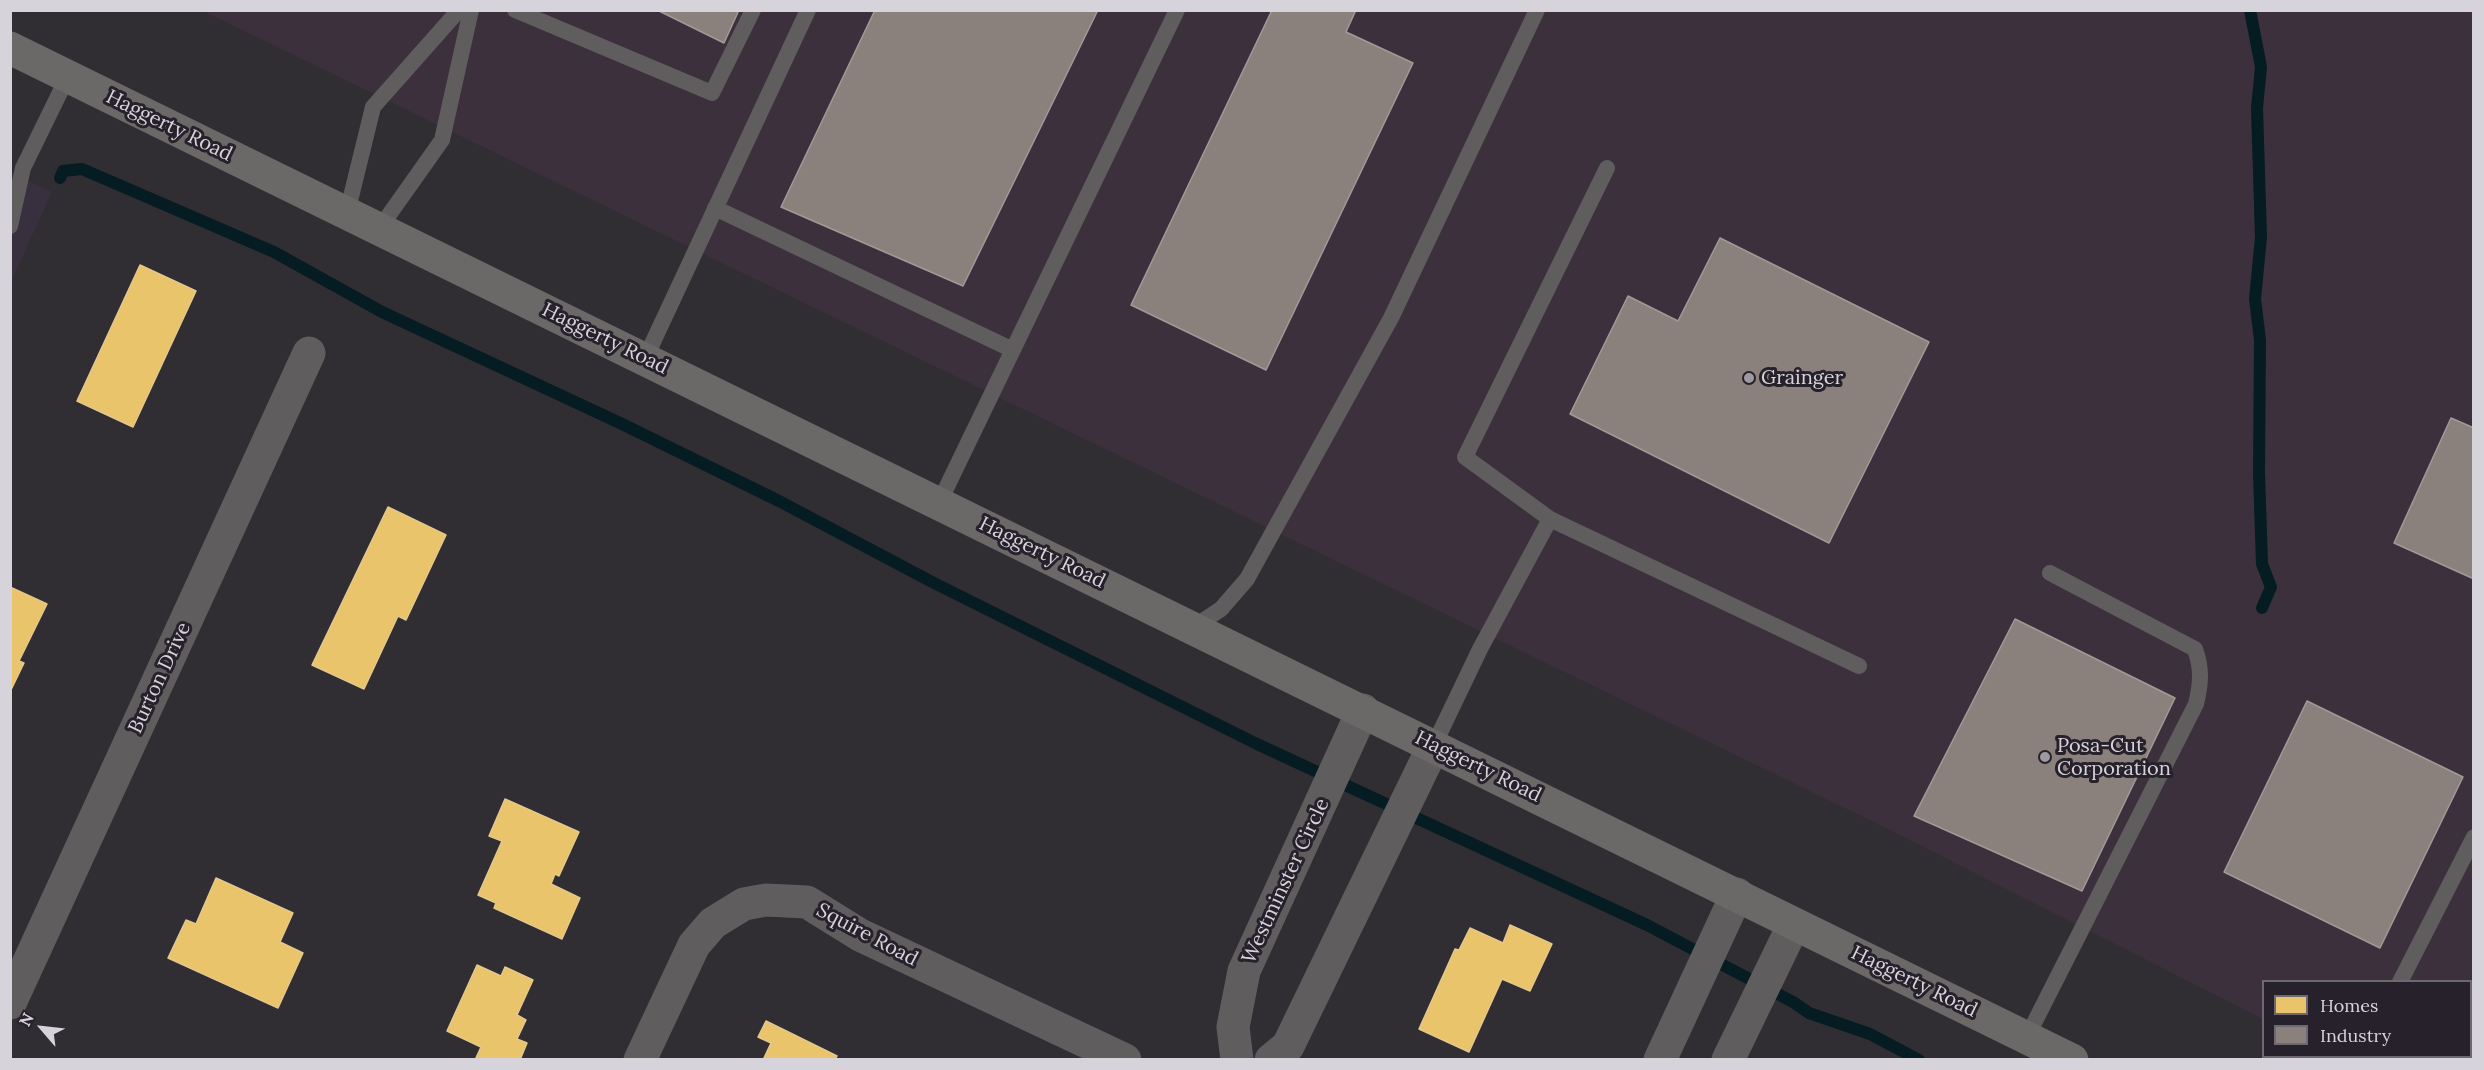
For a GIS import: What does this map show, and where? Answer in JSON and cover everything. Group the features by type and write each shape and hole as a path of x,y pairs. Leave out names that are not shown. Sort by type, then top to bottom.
{"street":[{"name":"Haggerty Road","path":"10,48 2072,1059"},
{"name":"Burton Drive","path":"10,1003 309,353"},
{"name":"Westminster Circle","path":"1237,1059 1233,1028 1245,971 1363,710"},
{"path":"1271,1059 1288,1046 1434,745"},
{"path":"1660,1059 1737,894"},
{"name":"Squire Road","path":"640,1059 694,945 713,923 744,904 766,900 807,902 860,935 1125,1059"},
{"path":"1728,1059 1794,924"}],"lane":[{"path":"347,213 373,107 459,10"},
{"path":"379,229 442,140 471,10"},
{"path":"515,10 712,93 753,10"},
{"path":"645,359 808,10"},
{"path":"939,503 1177,10"},
{"path":"1194,627 1221,609 1247,579 1391,318 1537,10"},
{"path":"11,226 23,168 68,76"},
{"path":"1607,168 1465,457 1550,519 1859,666"},
{"path":"715,208 1013,350"},
{"path":"1434,745 1480,649 1550,519"},
{"path":"2027,1037 2196,704 2201,683 2201,666 2195,649 2050,573"},
{"path":"2401,980 2474,837"}],"shaded area":[{"path":"203,11 2473,11 2473,1059 2344,1060 2340,1058 2472,1058 2472,980 2262,980 2262,1018 1884,827"},
{"path":"11,173 52,192 11,282"}],"building: Homes":[{"path":"140,265 196,291 133,427 77,401"},
{"path":"388,507 446,535 406,620 398,616 364,689 312,665"},
{"path":"10,587 47,604 19,661 24,663 10,692"},
{"path":"505,799 579,832 559,876 555,874 551,884 580,898 562,939 494,908 496,903 478,895 502,841 489,836"},
{"path":"216,878 293,913 280,942 303,953 278,1008 168,958 186,920 196,924"},
{"path":"1510,925 1552,944 1530,991 1502,979 1469,1052 1419,1029 1455,949 1459,950 1470,928 1503,943"},
{"path":"477,965 501,976 505,967 533,980 517,1015 526,1020 517,1039 527,1043 520,1060 475,1060 481,1047 447,1031"},
{"path":"766,1021 837,1056 835,1060 763,1060 771,1043 758,1037"}],"building: Industry":[{"path":"657,10 739,10 724,43"},
{"path":"875,10 1098,10 963,286 781,207"},
{"path":"1272,10 1356,10 1346,32 1413,63 1266,370 1131,305"},
{"name":"Grainger","path":"1720,238 1929,342 1829,543 1570,414 1628,296 1678,321"},
{"path":"2451,418 2474,428 2474,579 2394,543"},
{"name":"Posa-Cut Corporation","path":"2015,619 2175,698 2082,891 1914,816"},
{"path":"2307,701 2463,777 2380,948 2224,872"}],"waterway":[{"path":"2250,10 2261,67 2257,108 2261,237 2255,299 2260,340 2259,473 2262,564 2271,587 2262,608"},
{"path":"60,178 63,171 82,169 274,252 382,312 620,423 779,501 934,583 1257,744 1647,925 1793,1002 1809,1013 1870,1034 1919,1060"}],"place":[{"name":"Grainger","path":"1749,378"},
{"name":"Posa-Cut Corporation","path":"2045,757"}]}
